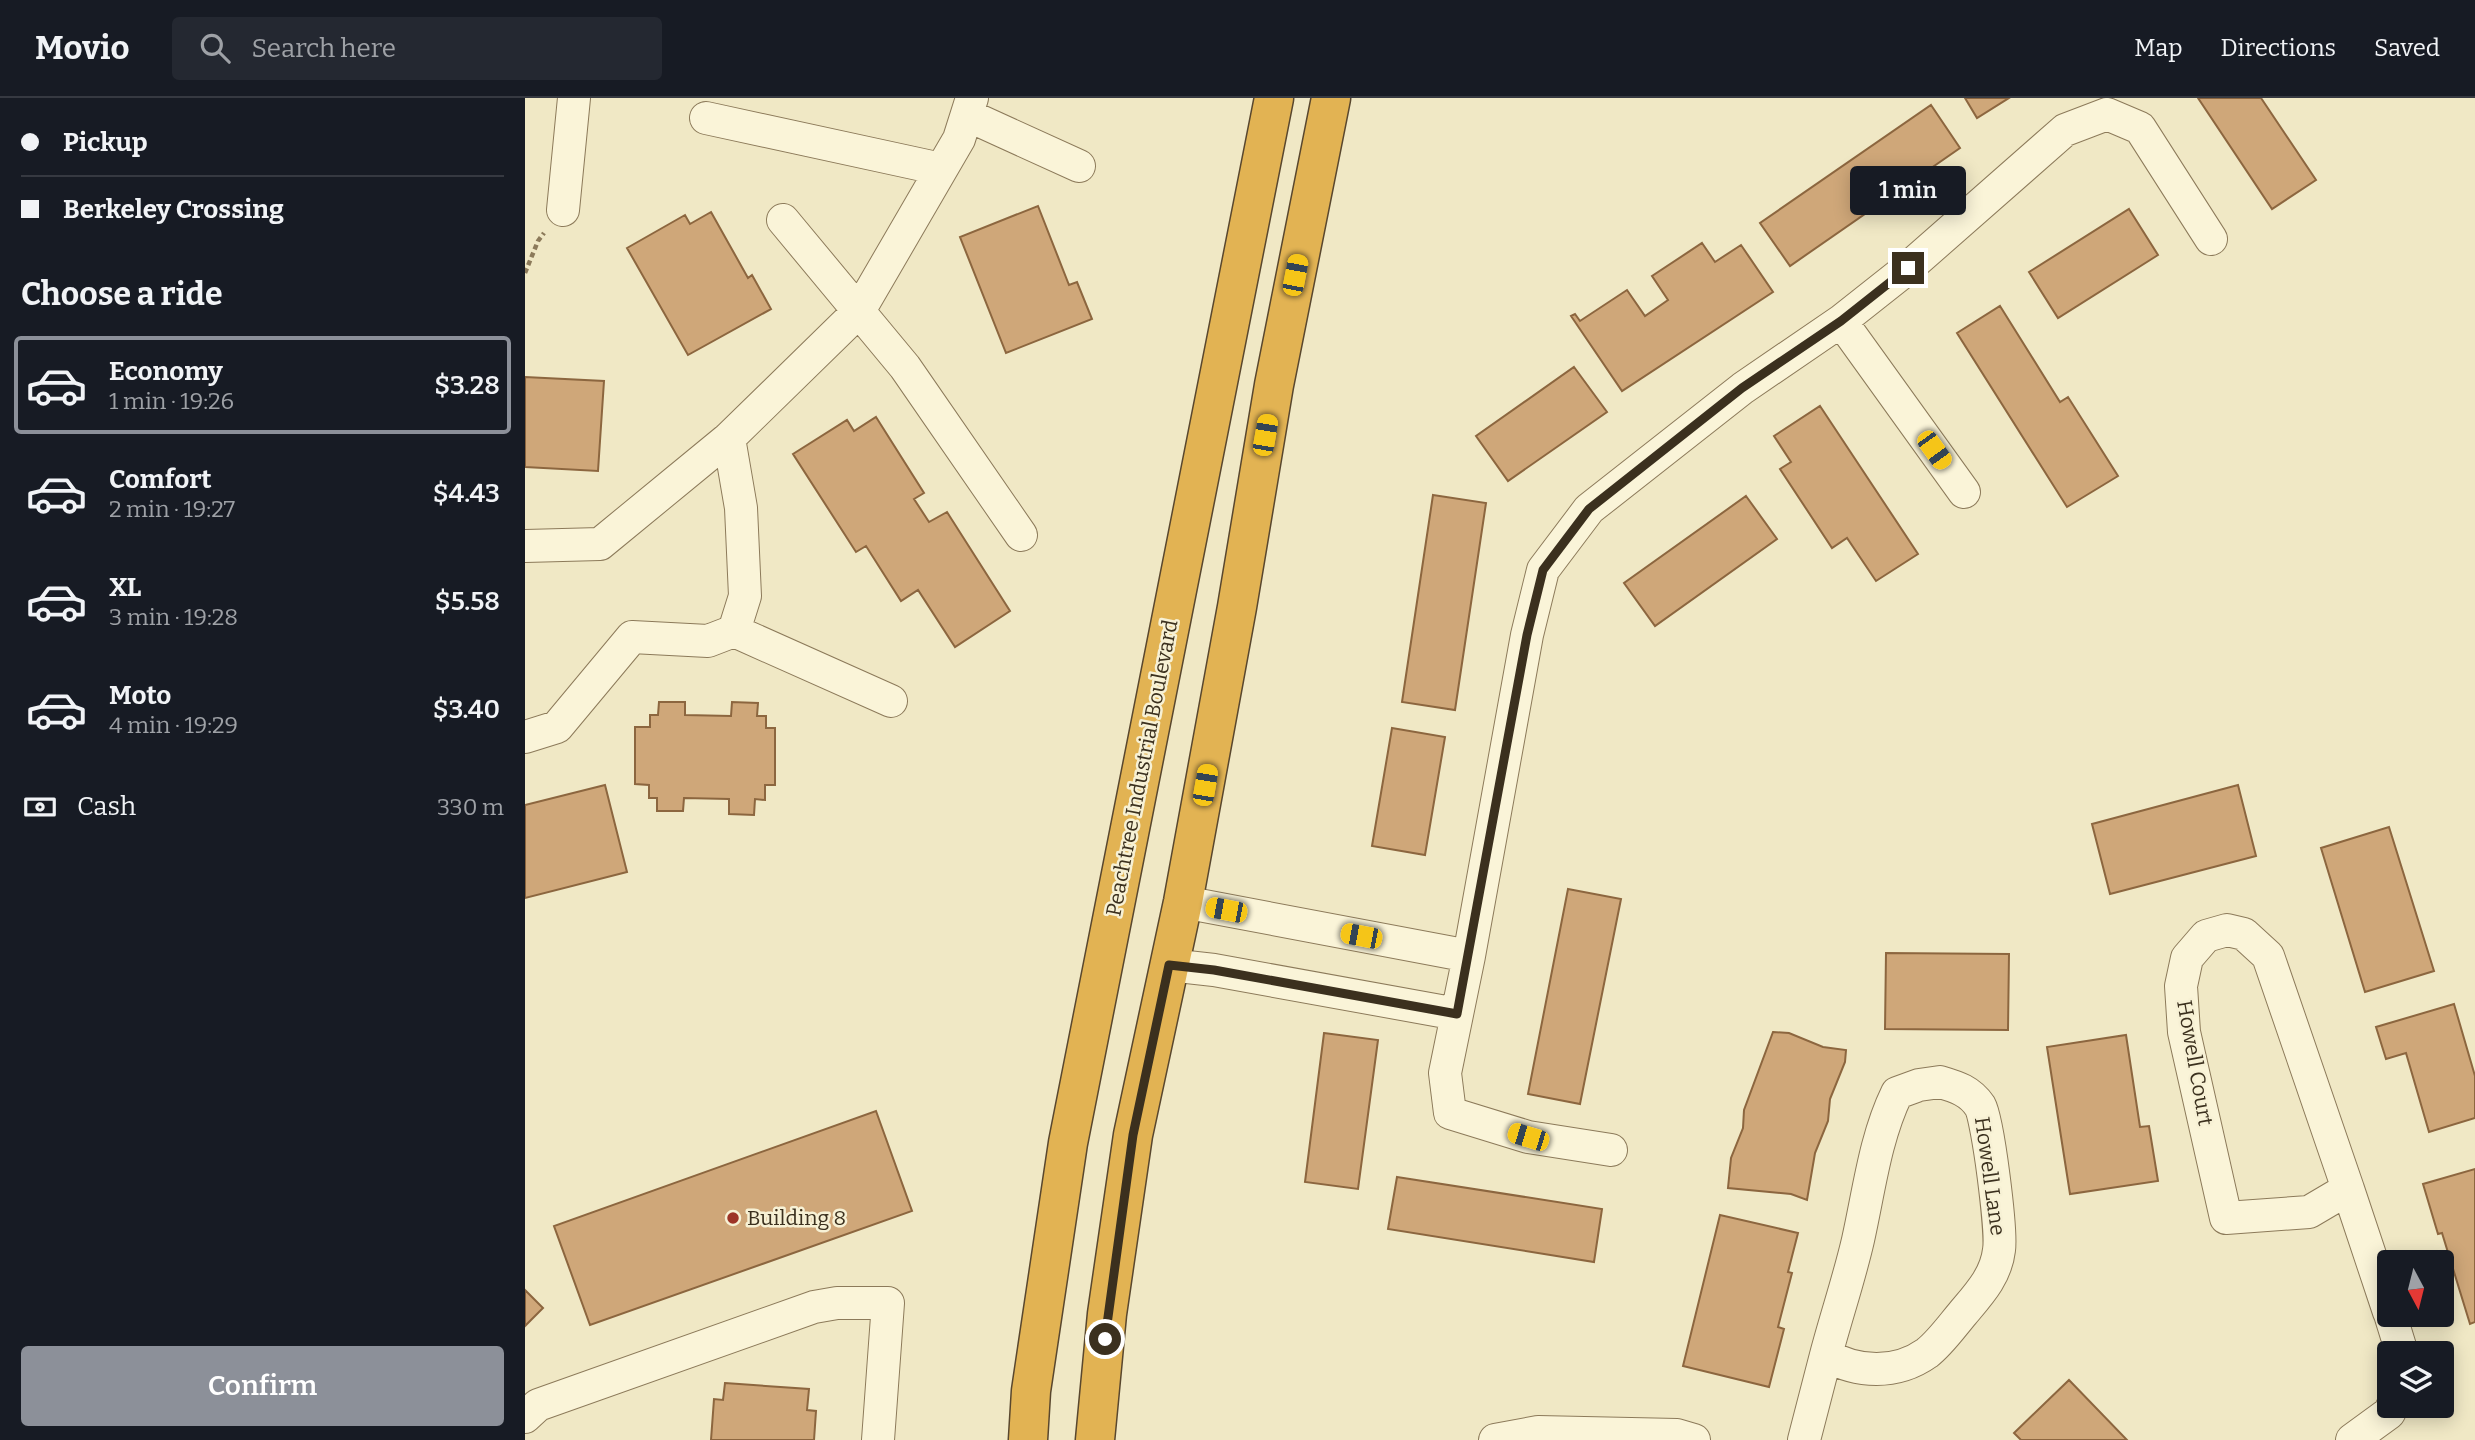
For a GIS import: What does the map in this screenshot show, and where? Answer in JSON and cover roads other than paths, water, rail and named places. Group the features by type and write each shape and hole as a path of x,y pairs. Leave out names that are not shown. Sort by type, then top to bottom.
{"highway":[{"name":"Peachtree Industrial Boulevard","path":"1028,1440 1031,1391 1068,1143 1274,98"},
{"path":"1095,1440 1107,1314 1133,1135 1183,902 1239,596 1273,384 1331,98"}],"street":[{"path":"563,211 574,98"},
{"path":"525,546 600,544 729,438 859,311 959,139 969,106 1079,166"},
{"path":"1611,1150 1528,1137 1450,1113 1445,1073 1527,635 1543,570 1589,509 1742,388 1841,321 1908,268 2065,130 2107,114 2140,128 2211,239"},
{"path":"706,118 941,169"},
{"path":"783,220 905,367 1021,535"},
{"path":"1841,321 1965,492"},
{"path":"729,438 741,508 745,596 734,631"},
{"path":"525,737 557,727 632,637 708,641 734,631 891,701"},
{"path":"1183,902 1469,956"},
{"name":"Howell Court","path":"2348,1189 2309,1212 2226,1218 2184,1032 2181,986 2187,958 2206,936 2227,930 2245,934 2268,956 2348,1189 2377,1277"},
{"path":"1169,965 1214,970 1457,1014"},
{"name":"Howell Lane","path":"1804,1440 1890,1107 1898,1093 1919,1086 1940,1082 1963,1088 1981,1108 1997,1213 2000,1250 1988,1285 1928,1353 1906,1363 1874,1371 1840,1363 1826,1355"},
{"path":"525,1417 538,1405 814,1307 837,1303 888,1303 878,1440"},
{"path":"2352,1440 2382,1418"},
{"path":"1495,1440 1538,1432 1677,1435 1694,1440"}],"place":[{"name":"Building 8","path":"733,1218"}]}
